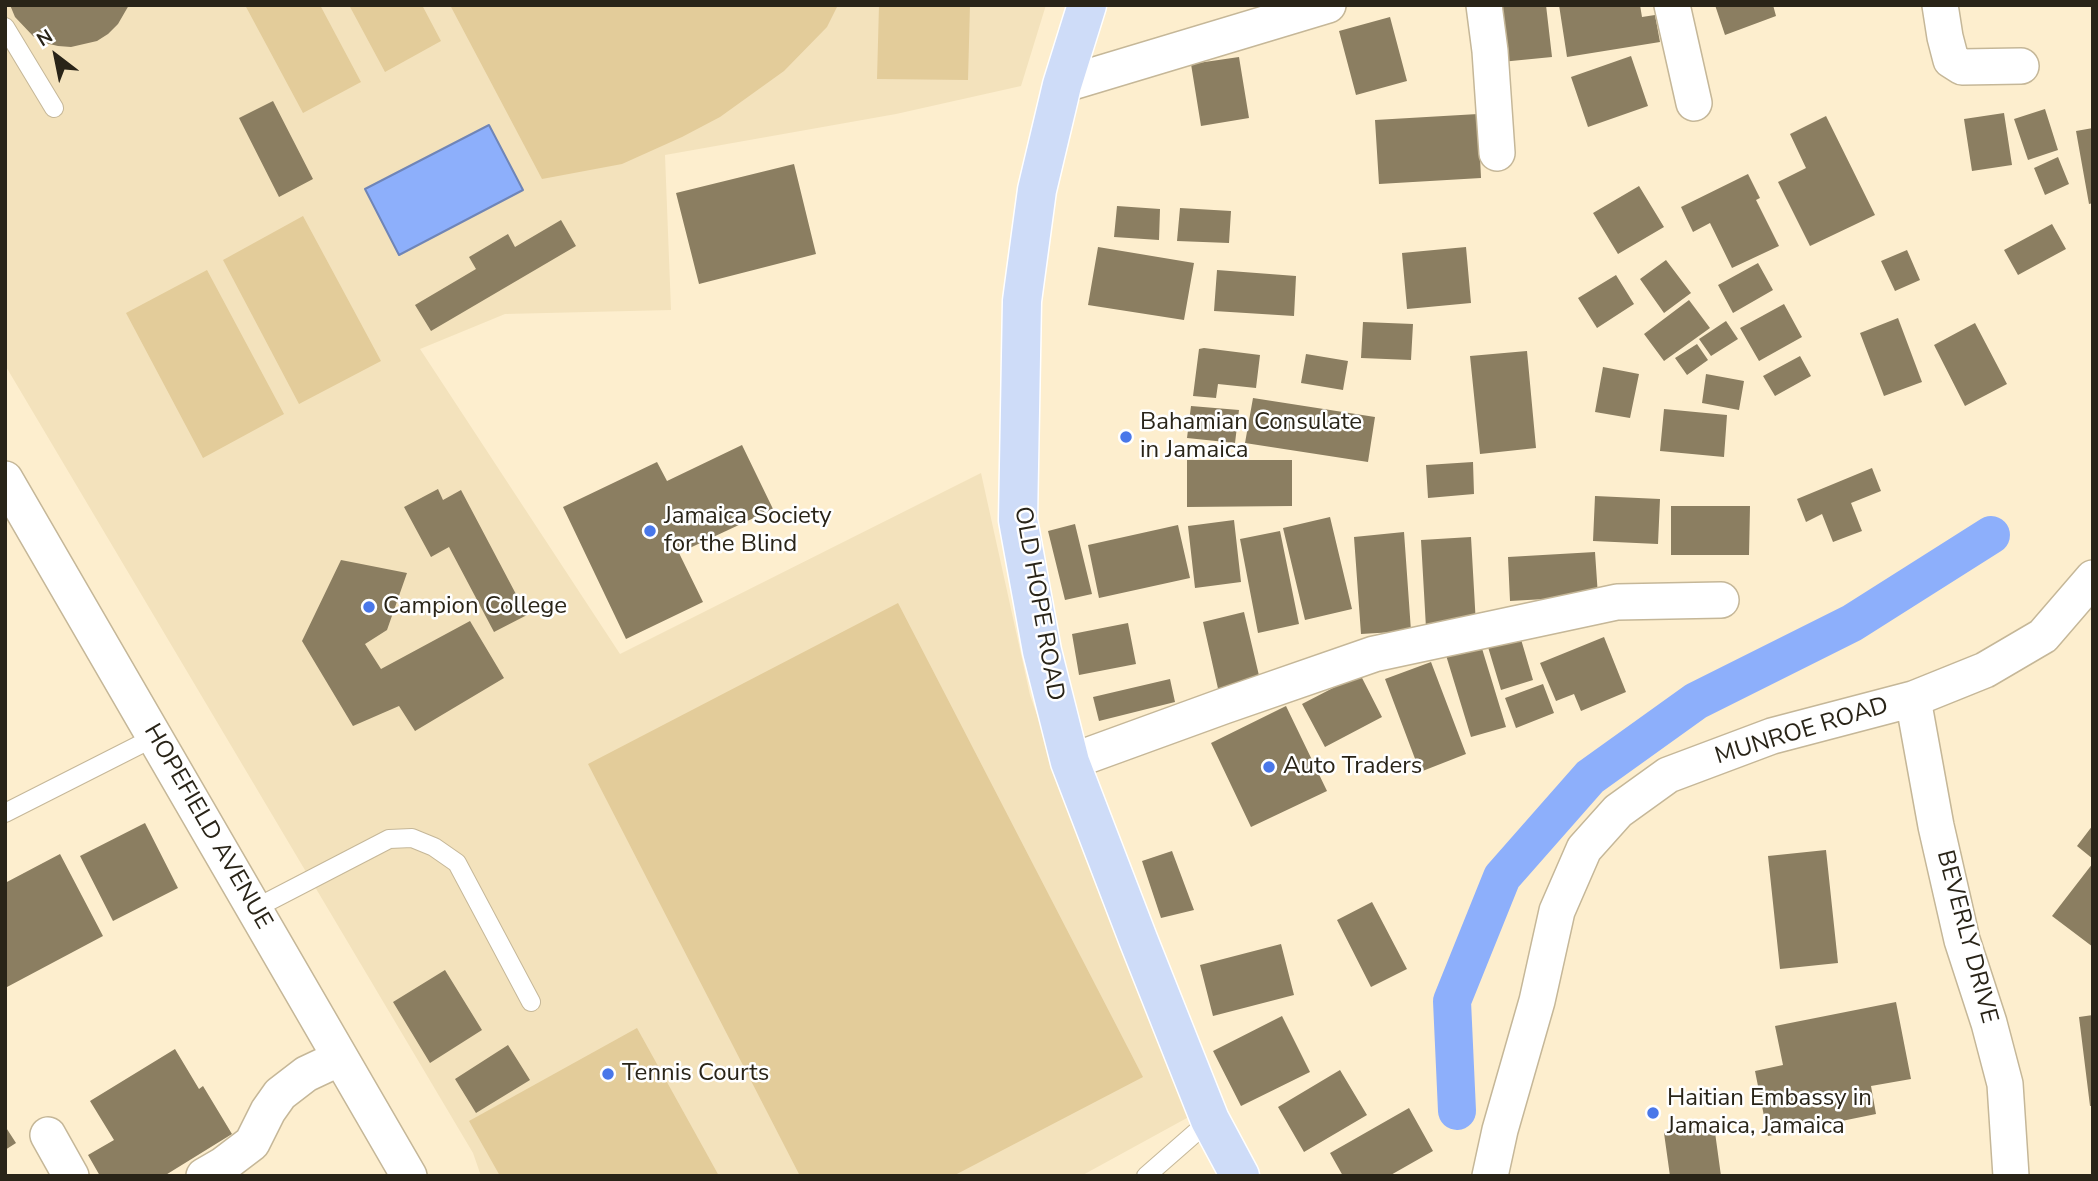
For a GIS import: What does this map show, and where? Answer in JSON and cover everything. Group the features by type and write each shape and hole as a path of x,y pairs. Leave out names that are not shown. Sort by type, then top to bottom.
{"main road":[{"name":"OLD HOPE ROAD","path":"1087,5 1062,85 1037,190 1022,301 1017,520 1042,650 1070,762 1210,1120 1240,1176"}],"street":[{"path":"1062,85 1328,5"},
{"path":"1484,5 1497,153"},
{"path":"1672,5 1694,103"},
{"path":"1940,5 1951,60 1962,67 2021,66"},
{"name":"HOPEFIELD AVENUE","path":"5,479 409,1176"},
{"name":"MUNROE ROAD","path":"1490,1176 1557,911 1584,849 1618,811 1668,775 1772,736 1913,699 1985,670 2043,636 2093,578"},
{"path":"1070,762 1374,654 1616,602 1721,600"},
{"name":"BEVERLY DRIVE","path":"1913,699 1936,826 1962,940 2006,1084 2011,1176"},
{"path":"204,1176 252,1143 280,1094 306,1074 341,1058"},
{"name":"MUNROE ROAD","path":"1500,1130 1502,1176"},
{"path":"48,1135 71,1176"}],"lane":[{"path":"5,27 54,108"},
{"path":"5,813 155,737"},
{"path":"254,909 389,839 412,838 434,847 457,863 531,1002"},
{"path":"1146,1176 1210,1120"}],"shaded area":[{"name":"Campion College","path":"5,5 1046,5 1021,86 896,114 665,155 671,310 505,314 420,349 620,654 981,473 1030,695 1102,901 1196,1113 1081,1176 481,1176 473,1153 5,365"},
{"path":"245,5 320,5 361,82 303,113"},
{"path":"349,5 422,5 441,41 385,72"},
{"path":"450,5 838,5 827,27 784,71 720,117 622,164 542,179"},
{"path":"879,5 970,5 968,80 877,79"},
{"path":"303,216 381,361 299,404 223,260"},
{"path":"207,270 284,414 203,458 126,313"},
{"path":"898,603 1143,1077 953,1176 800,1176 588,764"},
{"name":"Tennis Courts","path":"637,1028 719,1176 500,1176 469,1121"}],"water":[{"path":"489,125 523,190 399,255 365,189"}],"building":[{"path":"10,5 129,5 118,24 108,34 97,41 71,47 45,43 33,36 15,17"},
{"path":"1496,5 1546,5 1552,57 1501,62"},
{"path":"1559,5 1640,5 1642,17 1655,15 1660,42 1567,57"},
{"path":"1715,5 1773,5 1776,16 1725,35"},
{"path":"1390,17 1407,81 1356,95 1339,31"},
{"path":"1631,56 1648,106 1588,127 1571,77"},
{"path":"1239,57 1249,118 1201,126 1191,64"},
{"path":"273,101 313,179 279,197 239,118"},
{"path":"2045,109 2058,150 2028,160 2014,119"},
{"path":"2004,113 2012,165 1972,171 1964,119"},
{"path":"1478,114 1481,178 1379,184 1375,120"},
{"path":"1826,116 1875,215 1810,246 1778,182 1806,168 1790,134"},
{"path":"2093,128 2093,203 2089,204 2076,131"},
{"path":"2058,157 2069,184 2045,195 2034,168"},
{"path":"794,164 816,254 699,284 676,193"},
{"path":"1748,174 1760,198 1756,200 1779,246 1732,268 1710,223 1693,232 1681,207"},
{"path":"1639,186 1664,227 1618,254 1593,213"},
{"path":"1117,206 1160,209 1159,240 1114,237"},
{"path":"1180,208 1231,211 1229,243 1177,241"},
{"path":"561,220 576,246 431,331 415,305 476,269 469,257 508,234 515,247"},
{"path":"2052,224 2066,249 2018,275 2004,250"},
{"path":"1098,247 1194,263 1184,320 1088,305"},
{"path":"1466,247 1471,303 1407,309 1402,253"},
{"path":"1907,250 1920,280 1895,291 1881,261"},
{"path":"1666,260 1691,293 1664,313 1640,279"},
{"path":"1758,263 1773,290 1733,313 1718,285"},
{"path":"1217,270 1296,276 1294,316 1214,311"},
{"path":"1616,275 1634,304 1597,328 1578,298"},
{"path":"1689,300 1710,328 1664,361 1644,334"},
{"path":"1784,304 1802,337 1759,361 1740,328"},
{"path":"1898,318 1922,382 1884,396 1860,333"},
{"path":"1726,321 1738,339 1711,356 1699,339"},
{"path":"1363,322 1413,324 1411,360 1361,358"},
{"path":"1975,323 2007,384 1965,406 1934,345"},
{"path":"1697,344 1708,360 1687,375 1675,358"},
{"path":"1199,349 1260,355 1256,388 1218,384 1216,398 1193,396"},
{"path":"1527,351 1536,448 1480,454 1470,356"},
{"path":"1306,354 1348,361 1343,390 1301,383"},
{"path":"1800,356 1811,376 1775,396 1763,376"},
{"path":"1603,367 1639,374 1630,418 1595,412"},
{"path":"1706,374 1744,381 1739,410 1702,403"},
{"path":"1253,398 1375,417 1368,462 1245,443"},
{"path":"1191,406 1239,410 1235,443 1187,438"},
{"path":"1664,409 1727,415 1724,457 1660,451"},
{"name":"Jamaica Society for the Blind","path":"742,445 773,509 679,553 703,602 626,639 563,507 657,462 667,481"},
{"path":"1187,460 1292,460 1292,506 1187,507"},
{"path":"1473,462 1474,494 1428,498 1426,465"},
{"path":"1872,468 1881,491 1851,503 1862,531 1833,542 1822,514 1806,522 1797,499"},
{"path":"438,489 443,500 461,490 527,615 494,632 449,547 431,557 404,507"},
{"path":"1595,496 1660,499 1658,544 1593,541"},
{"path":"1671,506 1750,506 1749,555 1671,555"},
{"path":"1330,517 1352,609 1305,620 1283,528"},
{"path":"1234,520 1241,582 1195,588 1188,526"},
{"path":"1075,524 1092,594 1065,600 1048,531"},
{"path":"1178,525 1190,578 1099,598 1088,545"},
{"path":"1280,531 1299,624 1258,633 1240,539"},
{"path":"1404,532 1411,631 1361,634 1354,537"},
{"path":"1471,537 1476,625 1426,628 1421,540"},
{"path":"1595,552 1598,596 1510,601 1508,557"},
{"path":"341,560 407,573 387,630 365,644 381,669 470,621 504,678 415,731 399,706 353,726 302,641"},
{"path":"1244,612 1261,684 1219,693 1203,622"},
{"path":"1128,623 1136,664 1079,675 1072,634"},
{"path":"1520,636 1533,680 1501,690 1488,647"},
{"path":"1604,637 1626,692 1581,711 1574,694 1556,701 1540,663"},
{"path":"1480,642 1506,727 1471,737 1445,652"},
{"path":"1431,662 1466,754 1420,772 1385,679"},
{"path":"1360,674 1382,717 1325,747 1302,704"},
{"path":"1170,679 1175,702 1099,721 1093,697"},
{"path":"1543,684 1554,713 1516,728 1505,698"},
{"name":"Auto Traders","path":"1286,706 1327,791 1251,827 1211,743"},
{"path":"145,823 178,888 113,921 80,856"},
{"path":"2093,825 2093,859 2077,846"},
{"path":"1826,850 1838,963 1780,969 1768,856"},
{"path":"1172,851 1194,910 1161,918 1142,861"},
{"path":"60,854 103,936 7,987 5,883"},
{"path":"2093,863 2093,947 2052,916"},
{"path":"1372,902 1407,969 1371,987 1337,920"},
{"path":"1281,944 1294,995 1213,1016 1200,965"},
{"path":"445,970 482,1030 430,1063 393,1002"},
{"path":"1896,1002 1911,1079 1871,1086 1876,1114 1768,1136 1755,1071 1783,1065 1775,1026"},
{"path":"2093,1015 2093,1106 2090,1106 2079,1017"},
{"path":"1282,1016 1310,1072 1241,1106 1213,1051"},
{"path":"508,1045 530,1080 476,1113 455,1079"},
{"path":"175,1049 199,1089 203,1086 232,1134 164,1176 100,1176 88,1155 114,1140 90,1101"},
{"path":"1340,1070 1367,1115 1304,1152 1278,1107"},
{"path":"1409,1108 1433,1151 1389,1176 1343,1176 1330,1153"},
{"path":"1714,1125 1721,1176 1670,1176 1664,1133"},
{"path":"5,1126 16,1143 5,1150"}],"waterway":[{"path":"1457,1111 1452,1001 1502,877 1590,777 1696,701 1852,623 1991,535"}],"place":[{"name":"Bahamian Consulate in Jamaica","path":"1126,437"},
{"name":"Jamaica Society for the Blind","path":"650,531"},
{"name":"Campion College","path":"369,607"},
{"name":"Auto Traders","path":"1269,767"},
{"name":"Tennis Courts","path":"608,1074"},
{"name":"Haitian Embassy in Jamaica, Jamaica","path":"1653,1113"}]}
